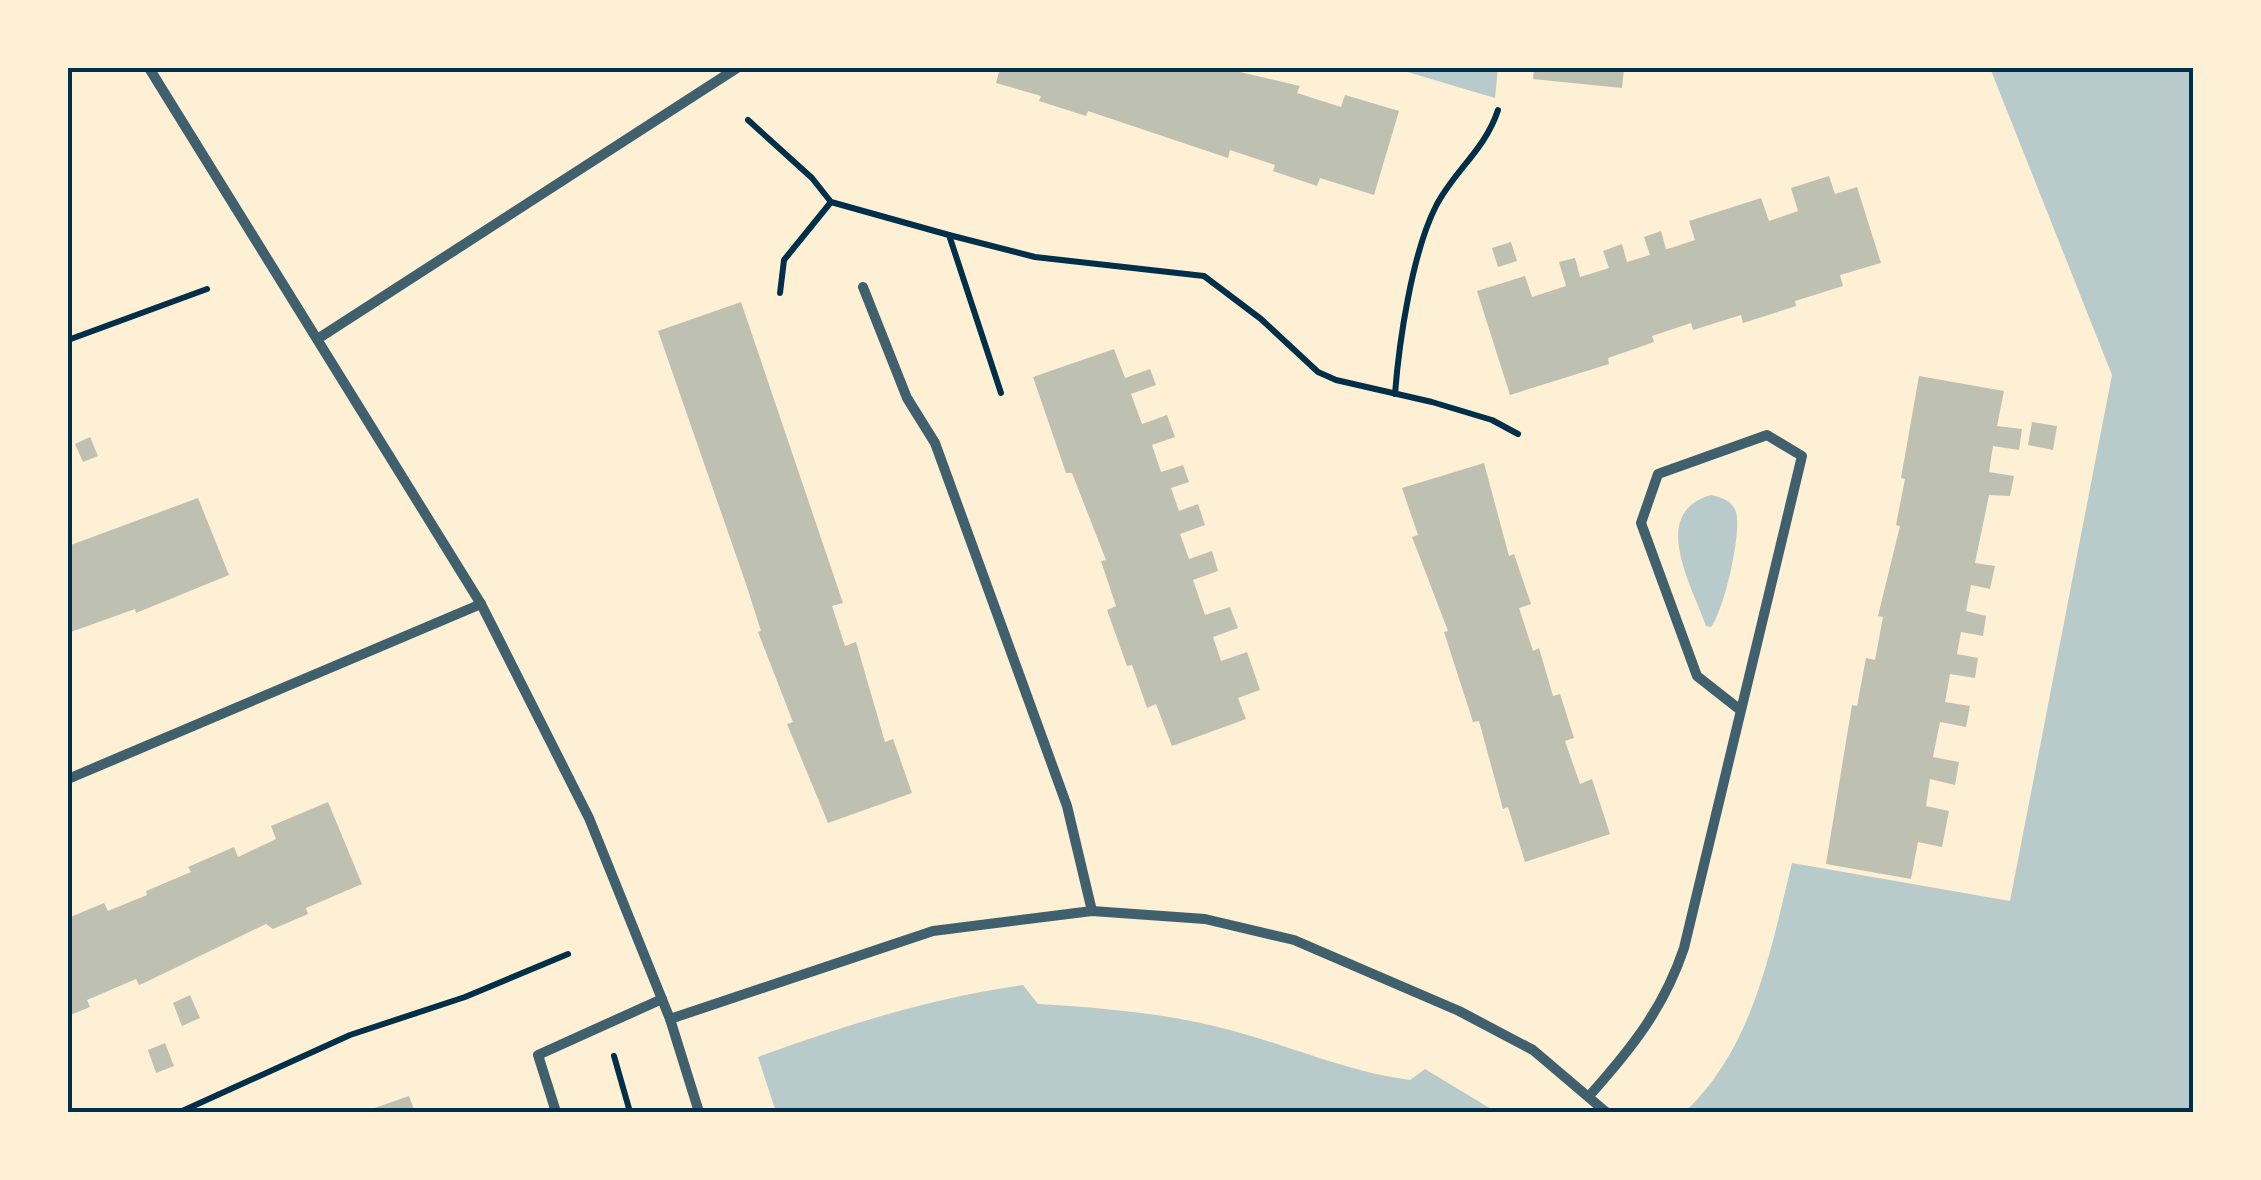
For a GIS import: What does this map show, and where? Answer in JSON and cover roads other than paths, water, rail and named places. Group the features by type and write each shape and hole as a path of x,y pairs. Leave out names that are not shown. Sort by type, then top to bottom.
{"street":[{"path":"149,68 481,604 589,818 670,1020 699,1112"},
{"path":"319,338 736,68"},
{"path":"863,287 907,398 935,443 1067,806 1092,911"},
{"path":"1590,1095 1641,1037 1671,988 1740,709 1802,456 1767,435 1658,474 1641,523 1697,676 1740,709"},
{"path":"68,779 481,604"},
{"path":"670,1020 933,932 1092,911 1205,919 1294,940 1460,1011 1532,1050 1606,1112"},
{"path":"556,1112 538,1055 662,999"}]}
